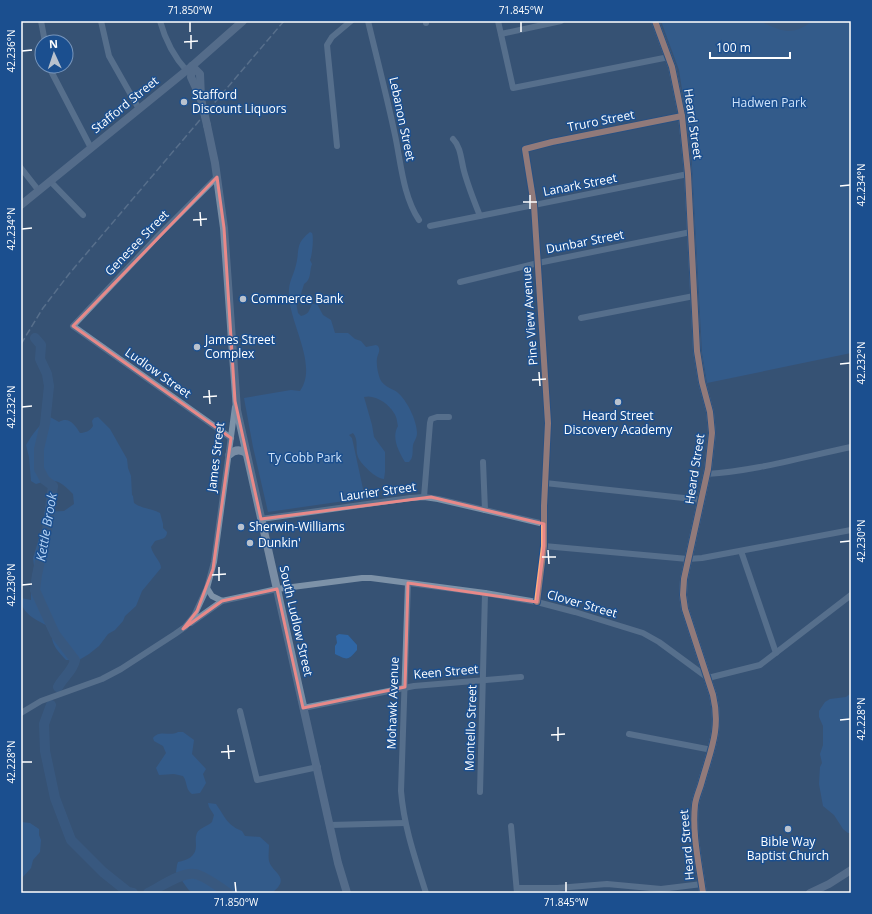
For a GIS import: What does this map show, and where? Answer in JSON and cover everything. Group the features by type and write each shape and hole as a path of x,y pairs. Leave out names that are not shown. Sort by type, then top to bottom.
{"main road":[{"name":"Stafford Street","path":"21,205 190,68 243,21"},
{"name":"Heard Street","path":"655,21 675,77 682,116 688,174 697,351 702,382 710,412 712,433 707,474 684,579 683,602 708,678 716,707 717,721 715,738 698,795 695,813 696,838 703,893"},
{"name":"James Street","path":"190,68 200,74 201,99 217,176 227,264 235,401"},
{"name":"South Ludlow Street","path":"235,401 303,708 318,767 338,863 347,893"},
{"path":"229,455 236,451 246,453"},
{"path":"810,893 829,884 851,870"}],"street":[{"path":"41,21 43,34"},
{"path":"101,21 109,56 139,109"},
{"path":"160,21 168,43 181,65 190,68"},
{"path":"337,146 327,45 332,38 351,21"},
{"name":"Lebanon Street","path":"368,21 383,81 404,184 419,220"},
{"path":"498,21 513,88 669,57"},
{"path":"501,34 561,21"},
{"path":"52,74 91,148"},
{"name":"Truro Street","path":"525,149 552,142 682,116"},
{"path":"453,139 457,143 460,150 464,171 480,216"},
{"name":"Pine View Avenue","path":"525,149 534,205 548,423 544,546 537,602"},
{"path":"21,168 39,191"},
{"name":"Lanark Street","path":"430,226 688,174"},
{"name":"Genesee Street","path":"73,326 217,176"},
{"path":"50,181 84,215"},
{"name":"Dunbar Street","path":"460,282 538,262 691,232"},
{"path":"581,318 694,296"},
{"name":"Ludlow Street","path":"73,326 231,438"},
{"name":"James Street","path":"21,713 41,702 102,679 134,662 183,629 197,611 207,588 213,569 217,548 235,401"},
{"path":"424,497 431,419 437,417 449,417"},
{"path":"707,474 746,469 851,447"},
{"path":"483,462 485,510"},
{"path":"545,483 702,500"},
{"name":"Laurier Street","path":"261,519 410,498 431,497 544,524"},
{"path":"544,546 688,559 741,551 851,530"},
{"path":"741,551 776,653"},
{"name":"Clover Street","path":"183,629 222,601 277,589 372,578 485,593 537,602 575,612 643,634 659,642 708,678"},
{"name":"Mohawk Avenue","path":"408,583 401,791 405,824 426,893"},
{"path":"207,588 212,596 222,601"},
{"name":"Montello Street","path":"480,792 485,593"},
{"path":"708,678 760,665 851,595"},
{"name":"Keen Street","path":"303,708 405,687 520,677"},
{"path":"240,711 257,780 318,767"},
{"path":"629,734 712,750"},
{"path":"330,825 405,824"},
{"path":"511,826 517,890 607,884 662,889 702,884"}],"highlighted area":[{"path":"217,177 224,228 235,401 261,519 431,497 544,524 544,546 537,602 408,583 405,687 395,690 303,708 277,589 222,601 183,629 197,611 213,569 231,438 73,326"}],"green space":[{"name":"Hadwen Park","path":"661,21 851,21 851,353 707,383 702,353 691,148 679,70"},
{"name":"Ty Cobb Park","path":"310,232 312,233 313,238 310,260 312,264 308,280 304,284 301,294 296,302 298,313 301,316 306,314 312,304 317,304 323,315 331,320 335,333 348,333 355,339 361,341 366,347 378,346 379,351 377,363 380,379 384,384 397,392 408,405 417,428 417,435 413,445 412,458 409,462 405,462 397,445 395,435 398,426 392,410 389,406 377,398 368,396 364,397 374,437 385,452 384,479 373,474 360,460 357,454 356,439 353,433 349,435 352,438 365,498 268,512 253,447 244,398 291,390 300,391 305,381 305,358 291,308 289,292 300,243"},
{"path":"50,417 59,422 66,420 71,422 80,433 86,432 90,429 93,426 92,421 94,418 98,417 110,429 127,459 131,476 134,503 160,513 163,528 167,532 165,537 155,541 151,547 160,563 161,568 142,591 136,606 125,616 123,621 115,630 108,634 99,646 79,660 66,660 53,643 53,631 51,628 27,613 22,604 21,598 31,600 31,584 34,566 33,558 40,535 46,524 44,512 64,511 74,504 73,494 60,483 48,481 36,484 31,481 29,457 26,445 40,425"},
{"path":"339,634 348,635 357,645 357,650 349,658 335,654 335,646 337,643 336,636"},
{"path":"851,693 851,833 848,833 843,829 834,815 823,806 819,784 820,767 822,763 820,754 823,745 823,726 819,717 819,711 825,702 830,699 846,697"},
{"path":"183,732 194,740 192,754 206,769 203,774 206,783 200,793 192,794 190,792 183,776 174,774 159,775 156,768 166,753 163,746 154,741 153,738 162,733 171,734"},
{"path":"208,803 216,804 224,817 233,826 242,831 245,836 260,837 269,845 269,861 281,879 278,888 272,893 192,893 185,886 176,872 177,865 178,862 188,859 193,855 196,850 197,833 212,822 214,815"},
{"path":"21,822 30,823 39,829 41,840 40,852 33,860 31,868 22,878"}],"shaded area":[{"path":"759,21 812,21 798,29 786,31"}],"waterway":[{"name":"Kettle Brook","path":"35,338 41,345 40,359 47,374 49,386 45,424 39,449 39,469 45,480 53,486 47,530 35,590 55,634 75,660 70,671 58,687"},
{"name":"Kettle Brook","path":"51,705 44,724 45,751 55,798 71,840 103,872 128,892 133,893"},
{"name":"Kettle Brook","path":"148,893 178,877 190,874 203,877 228,893"}],"railway":[{"path":"21,344 43,308 69,274 284,21"}],"cycle path":[{"path":"655,21 672,67 682,116 688,174 697,351 702,382 710,412 712,433 708,469 684,579 683,595 685,609 713,695 716,718 712,749 696,799 694,816 695,838 703,893"},
{"path":"537,602 544,546 544,506 548,423 534,205 525,149 552,142 682,116"}],"place":[{"name":"Stafford Discount Liquors","path":"184,102"},
{"name":"Commerce Bank","path":"243,299"},
{"name":"James Street Complex","path":"197,347"},
{"name":"Heard Street Discovery Academy","path":"618,402"},
{"name":"Sherwin-Williams","path":"241,527"},
{"name":"Dunkin'","path":"250,543"},
{"name":"Bible Way Baptist Church","path":"788,829"}]}
